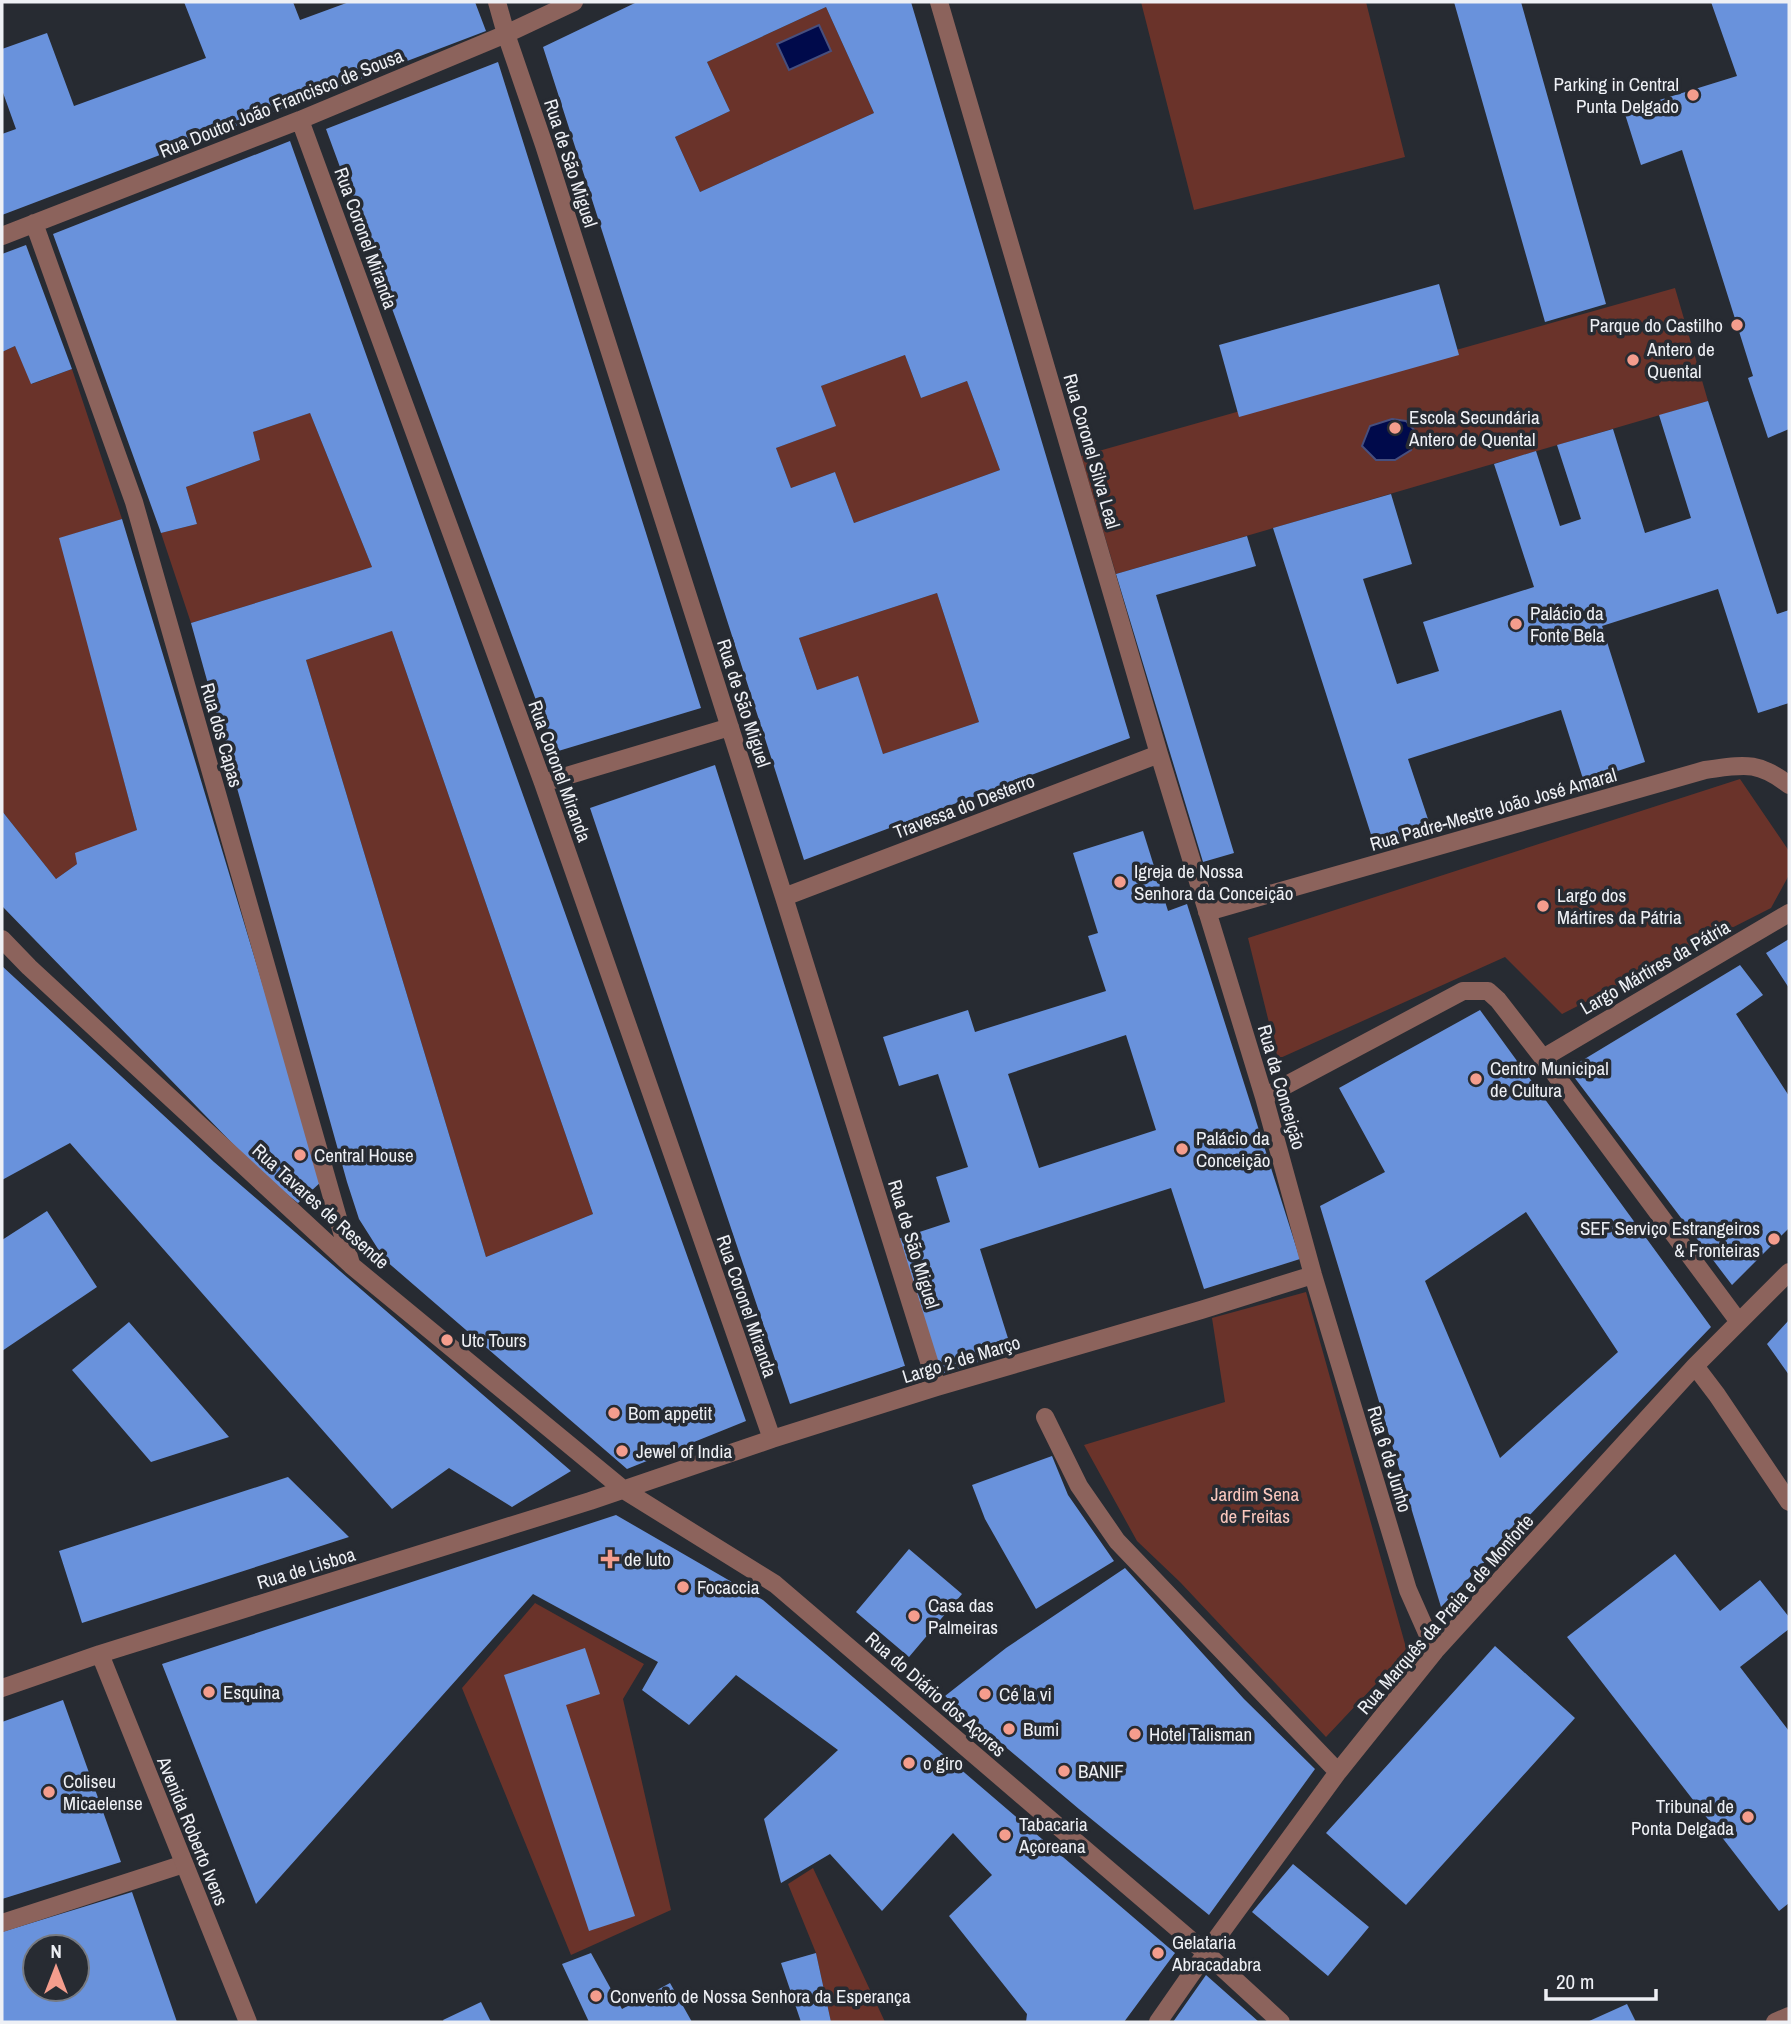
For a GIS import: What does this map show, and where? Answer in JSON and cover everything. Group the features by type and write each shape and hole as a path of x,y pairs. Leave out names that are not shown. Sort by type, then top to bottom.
{"street":[{"name":"Rua de São Miguel","path":"497,2 730,727 937,1387"},
{"name":"Rua Doutor João Francisco de Sousa","path":"2,236 300,120 506,34 574,2"},
{"name":"Rua Coronel Silva Leal","path":"939,2 1207,912"},
{"name":"Rua Coronel Miranda","path":"300,120 543,783 772,1439"},
{"name":"Rua dos Capas","path":"34,223 134,502 351,1265"},
{"path":"543,783 730,727"},
{"name":"Travessa do Desterro","path":"784,897 1159,754"},
{"name":"Rua Padre-Mestre João José Amaral","path":"1207,912 1705,770 1745,764 1773,772 1789,785"},
{"name":"Rua da Conceição","path":"1207,912 1264,1097 1313,1275"},
{"name":"Largo Mártires da Pátria","path":"1543,1058 1789,913"},
{"name":"Rua Tavares de Resende","path":"2,939 351,1265 624,1490"},
{"path":"1264,1097 1463,991 1488,991 1543,1058 1739,1322"},
{"name":"Rua Marquês da Praia e de Monforte","path":"1158,2022 1338,1772 1435,1651 1695,1366 1789,1272"},
{"name":"Largo 2 de Março","path":"624,1490 772,1439 937,1387 1313,1275"},
{"name":"Rua 6 de Junho","path":"1313,1275 1408,1590 1435,1651"},
{"path":"1695,1366 1789,1502"},
{"path":"1045,1417 1079,1486 1117,1541 1338,1772"},
{"name":"Rua de Lisboa","path":"2,1688 100,1654 624,1490"},
{"name":"Rua do Diário dos Açores","path":"624,1490 775,1584 1206,1953 1281,2022"},
{"name":"Avenida Roberto Ivens","path":"100,1654 248,2022"},
{"path":"2,1923 184,1864"},
{"path":"1775,2022 1789,2016"}],"green space":[{"path":"1141,2 1366,2 1405,157 1194,210"},
{"path":"826,7 874,113 700,192 675,137 730,111 707,62"},
{"path":"1675,288 1708,401 1116,574 1081,456"},
{"path":"15,346 32,384 72,369 122,519 60,538 137,830 56,879 2,811 2,352"},
{"path":"905,355 921,398 967,381 1000,470 854,523 835,472 791,488 776,448 835,426 821,386"},
{"path":"310,413 372,567 191,623 161,533 197,524 186,487 260,460 253,432"},
{"path":"937,593 979,722 883,754 857,677 817,690 799,638"},
{"path":"392,631 593,1214 486,1257 306,660"},
{"path":"1740,779 1789,851 1789,875 1771,908 1562,1014 1505,957 1278,1059 1248,938"},
{"name":"Jardim Sena de Freitas","path":"1306,1292 1407,1651 1326,1737 1180,1582 1137,1541 1084,1445 1225,1402 1212,1318"},
{"path":"535,1603 644,1664 623,1699 671,1910 571,1955 462,1688"},
{"path":"813,1868 885,2022 831,2022 816,1953 788,1884"}],"shaded area":[{"path":"819,25 831,51 789,70 777,44"},
{"path":"1392,419 1406,421 1416,432 1411,450 1395,460 1376,460 1362,446 1370,426"}],"building":[{"path":"184,2 293,2 300,20 349,2 475,2 486,31 2,215 2,134 16,129 2,90 2,49 47,33 74,106 206,58"},
{"path":"637,2 911,2 1130,738 804,860 543,47","holes":["826,7 874,113 700,192 675,137 730,111 707,62","905,355 921,398 967,381 1000,470 854,523 835,472 791,488 776,448 836,426 821,386","937,593 979,722 883,754 858,676 817,690 799,638"]},
{"path":"1454,2 1521,2 1606,304 1545,322"},
{"path":"1711,2 1789,2 1789,429 1768,438 1748,378 1753,376 1682,150 1641,165 1624,111 1737,76"},
{"path":"498,62 701,708 555,752 326,129"},
{"path":"290,141 746,1421 627,1469 385,1260 359,1219 191,623 372,567 310,413 253,432 260,460 186,487 197,524 161,533 53,234","holes":["392,631 593,1214 486,1257 306,660"]},
{"path":"26,245 72,369 31,384 15,346 2,352 2,254"},
{"path":"1439,284 1459,355 1239,417 1219,345"},
{"name":"Palácio da Fonte Bela","path":"1708,401 1777,614 1789,610 1789,703 1758,713 1718,589 1602,626 1645,762 1584,782 1561,710 1408,759 1431,828 1375,847 1273,528 1391,494 1412,564 1363,579 1397,684 1439,671 1423,622 1534,587 1494,464 1536,451 1560,526 1581,519 1557,445 1613,429 1645,533 1691,518 1659,415"},
{"path":"122,519 322,1181 298,1203 265,1177 2,906 2,811 56,879 77,864 75,853 137,830 59,538"},
{"path":"1247,536 1256,566 1156,595 1234,853 1203,862 1116,574"},
{"path":"715,765 905,1366 790,1404 590,808"},
{"name":"Palácio da Conceição","path":"1143,831 1168,911 1187,904 1300,1259 1204,1289 1171,1188 980,1249 1012,1351 941,1374 898,1239 950,1222 936,1177 968,1167 938,1074 899,1086 883,1037 968,1010 975,1032 1106,991 1088,936 1098,933 1073,853","holes":["1126,1035 1156,1130 1039,1168 1008,1074"]},
{"path":"1789,939 1789,988 1766,953"},
{"path":"1740,965 1763,995 1736,1014 1789,1096 1789,1228 1732,1285 1568,1069"},
{"path":"2,966 214,1162 571,1471 512,1507 449,1468 392,1509 70,1143 2,1180"},
{"path":"1480,1010 1711,1327 1441,1607 1320,1206 1385,1172 1339,1088","holes":["1526,1212 1618,1352 1500,1458 1425,1281"]},
{"path":"47,1211 97,1287 2,1351 2,1240"},
{"path":"1789,1320 1789,1375 1767,1344"},
{"path":"129,1322 229,1437 151,1462 72,1370"},
{"path":"1052,1456 1068,1495 1114,1561 1036,1609 985,1519 972,1485"},
{"path":"288,1477 349,1537 82,1623 59,1551"},
{"path":"616,1515 763,1600 1175,1953 1124,2022 1026,2022 1027,2014 949,1916 992,1875 953,1833 882,1911 830,1854 781,1883 764,1819 838,1750 736,1675 689,1725 642,1690 658,1662 533,1594 256,1904 162,1664"},
{"path":"909,1549 962,1594 909,1657 856,1612"},
{"name":"Tribunal de Ponta Delgada","path":"1675,1554 1720,1611 1760,1580 1789,1617 1789,1629 1740,1667 1789,1731 1789,1903 1779,1911 1567,1637"},
{"name":"Hotel Talisman","path":"1125,1568 1244,1699 1315,1769 1209,1915 945,1696 1006,1648"},
{"path":"1495,1646 1575,1718 1406,1905 1326,1833"},
{"path":"585,1648 600,1694 566,1705 635,1916 589,1931 504,1675"},
{"name":"Coliseu Micaelense","path":"63,1700 121,1862 2,1899 2,1722"},
{"path":"1293,1864 1369,1927 1328,1976 1252,1912"},
{"path":"132,1892 177,2022 2,2022 2,1932"},
{"name":"Convento de Nossa Senhora da Esperança","path":"591,1953 622,2009 670,1983 692,2022 589,2022 562,1964"},
{"name":"Convento de Nossa Senhora da Esperança","path":"816,1953 831,2022 801,2022 781,1963"},
{"path":"1206,1975 1259,2022 1173,2022"},
{"path":"481,2002 491,2022 444,2022 443,2020"},
{"path":"1627,2004 1636,2022 1587,2022"}],"place":[{"name":"Parking in Central Punta Delgado","path":"1693,95"},
{"name":"Parque do Castilho","path":"1737,325"},
{"name":"Antero de Quental","path":"1633,360"},
{"name":"Escola Secundária Antero de Quental","path":"1395,428"},
{"name":"Palácio da Fonte Bela","path":"1516,624"},
{"name":"Igreja de Nossa Senhora da Conceição","path":"1120,882"},
{"name":"Largo dos Mártires da Pátria","path":"1543,906"},
{"name":"Centro Municipal de Cultura","path":"1476,1079"},
{"name":"Palácio da Conceição","path":"1182,1149"},
{"name":"Central House","path":"300,1155"},
{"name":"SEF Serviço Estrangeiros & Fronteiras","path":"1774,1239"},
{"name":"Utc Tours","path":"447,1340"},
{"name":"Bom appetit","path":"614,1413"},
{"name":"Jewel of India","path":"622,1451"},
{"name":"de luto","path":"610,1559"},
{"name":"Focaccia","path":"683,1587"},
{"name":"Casa das Palmeiras","path":"914,1616"},
{"name":"Esquina","path":"209,1692"},
{"name":"Cé la vi","path":"985,1694"},
{"name":"Bumi","path":"1009,1729"},
{"name":"Hotel Talisman","path":"1135,1734"},
{"name":"o giro","path":"909,1763"},
{"name":"BANIF","path":"1064,1771"},
{"name":"Coliseu Micaelense","path":"49,1792"},
{"name":"Tribunal de Ponta Delgada","path":"1748,1817"},
{"name":"Tabacaria Açoreana","path":"1005,1835"},
{"name":"Gelataria Abracadabra","path":"1158,1953"},
{"name":"Convento de Nossa Senhora da Esperança","path":"596,1996"}]}
